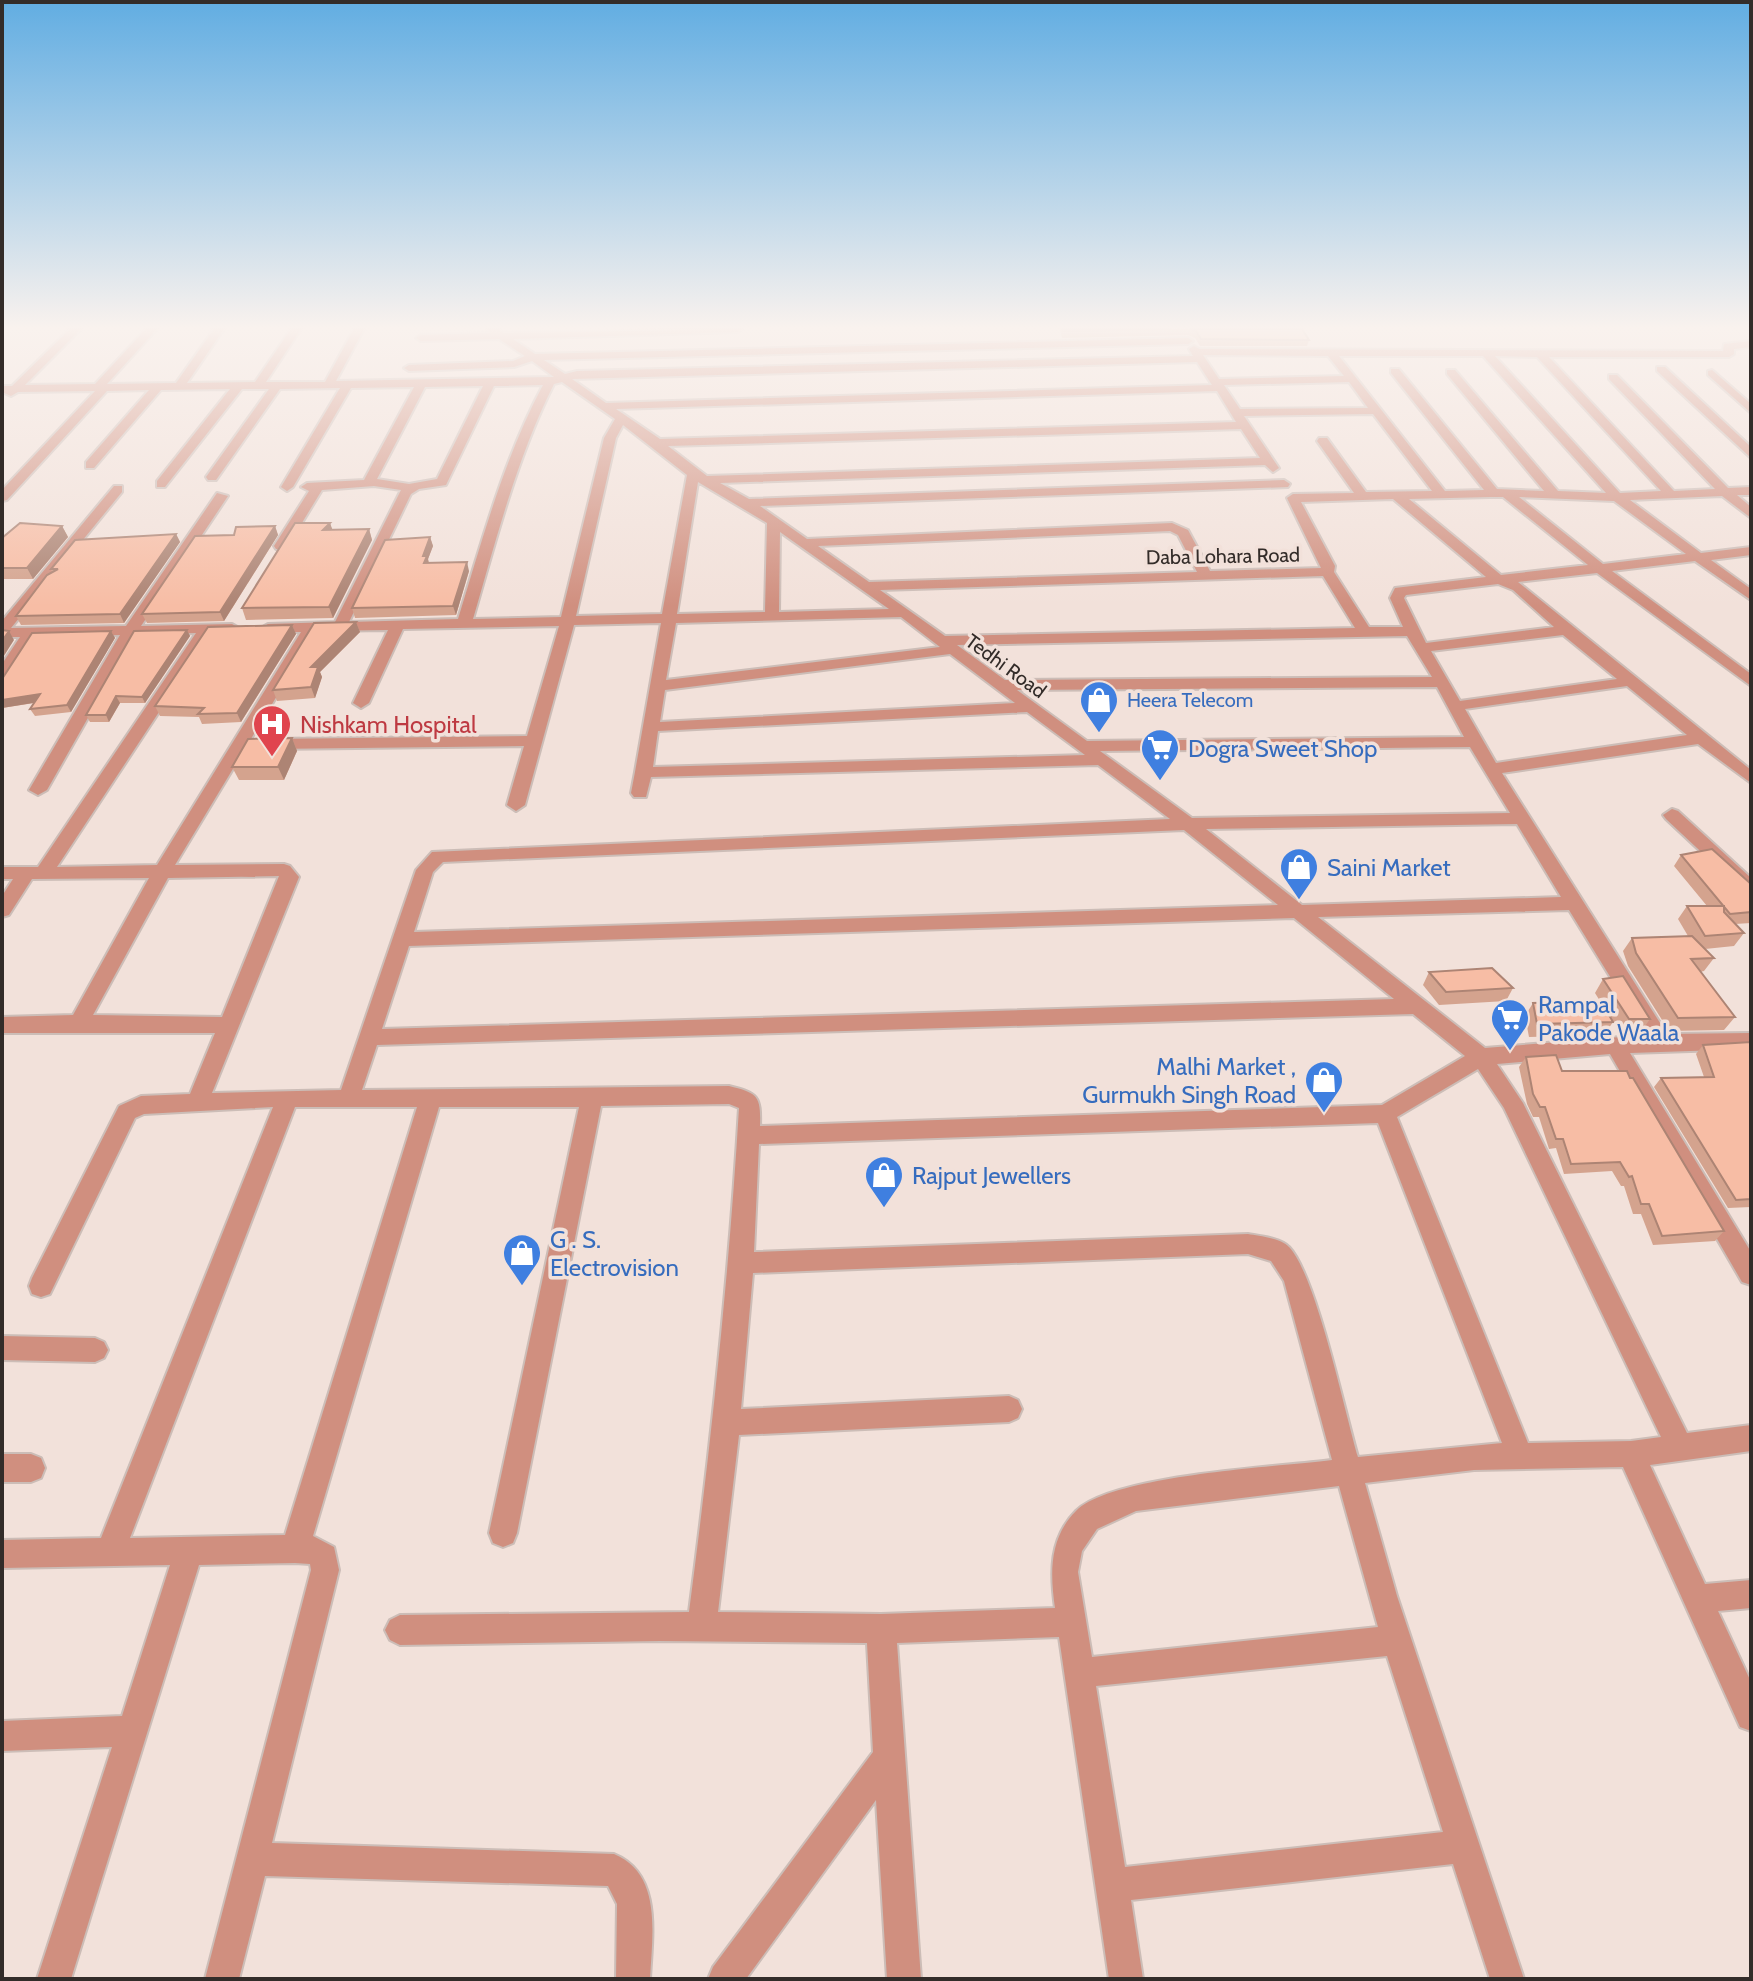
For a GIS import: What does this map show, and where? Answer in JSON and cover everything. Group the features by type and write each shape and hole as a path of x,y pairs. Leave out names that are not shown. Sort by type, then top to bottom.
{"street":[{"path":"2,497 71,421"},
{"path":"90,465 128,421"},
{"path":"161,484 211,421"},
{"path":"212,477 252,421"},
{"path":"326,421 287,487 369,484 410,488 442,482 471,421"},
{"path":"369,484 402,421"},
{"path":"464,624 505,490 536,421"},
{"path":"516,805 567,623 610,438 619,421"},
{"name":"Tedhi Road","path":"626,421 700,477 747,503 904,613 1188,824 1481,1057 1512,1103 1679,1446"},
{"name":"Daba Lohara Road","path":"866,586 1327,572 1328,566 1293,498 1240,421"},
{"path":"1382,421 1441,494"},
{"path":"1438,421 1500,494 1751,681"},
{"path":"1492,421 1555,496"},
{"path":"1548,421 1617,497 1751,596"},
{"path":"1603,421 1671,495"},
{"path":"1656,421 1726,493 1751,514"},
{"path":"1717,421 1751,454"},
{"path":"657,443 1242,425"},
{"path":"1323,441 1363,497"},
{"path":"640,793 668,618 700,477 1268,461"},
{"path":"747,503 1284,484"},
{"path":"271,564 318,487"},
{"path":"340,626 410,488"},
{"path":"2,631 118,489"},
{"path":"1293,498 1441,494 1617,497 1751,491"},
{"path":"38,790 130,631 222,496"},
{"path":"1397,496 1496,578 1518,587 1566,630 1751,778"},
{"path":"772,615 774,522"},
{"path":"803,543 1172,527 1183,533 1206,576"},
{"path":"1661,1042 1475,742 1397,598 1400,591 1496,578 1751,551"},
{"path":"1327,572 1365,632"},
{"path":"2,631 206,629 235,622 311,627 904,613"},
{"path":"361,703 398,625"},
{"path":"79,1023 161,873 311,627"},
{"path":"2,910 35,873 206,629"},
{"path":"1422,648 1566,630"},
{"path":"657,686 944,645 1365,632 1412,631 1414,634"},
{"path":"2,675 30,633"},
{"path":"1455,706 1633,681"},
{"path":"998,685 1442,682"},
{"path":"651,727 1028,707"},
{"path":"1492,769 1703,738"},
{"path":"240,744 532,741"},
{"path":"1081,746 1475,742"},
{"path":"643,772 1100,760"},
{"path":"1672,815 1751,888"},
{"path":"349,1097 425,870 430,861 449,854 1188,824 1521,818"},
{"path":"2,873 273,870 288,873 281,901 197,1102"},
{"path":"400,939 1574,903"},
{"path":"370,1037 1417,1006"},
{"path":"2,1025 229,1025"},
{"path":"750,1135 1385,1114 1481,1057 1661,1042 1750,1043"},
{"path":"1616,1047 1751,1274"},
{"path":"41,1286 127,1112 141,1105 349,1097 430,1100 742,1098 750,1104 742,1263 727,1423 702,1628"},
{"path":"110,1552 288,1098"},
{"path":"503,1533 592,1098"},
{"path":"295,1549 430,1100"},
{"path":"1385,1114 1520,1456"},
{"path":"742,1263 1248,1244 1279,1252 1295,1278 1383,1596 1507,1979"},
{"path":"2,1348 95,1350"},
{"path":"727,1423 1009,1409"},
{"path":"1126,1979 1064,1572 1069,1546 1087,1519 1134,1497 1349,1469 1474,1457 1631,1454 1751,1438"},
{"path":"1631,1454 1751,1716"},
{"path":"2,1468 31,1468"},
{"path":"2,1554 295,1549 316,1550 324,1557 325,1570 222,1979"},
{"path":"54,1979 189,1551"},
{"path":"1697,1599 1751,1594"},
{"path":"400,1630 881,1629 1071,1622"},
{"path":"881,1629 904,1979"},
{"path":"1079,1673 1398,1640"},
{"path":"2,1736 132,1731"},
{"path":"725,1979 891,1754"},
{"path":"1112,1885 1466,1846"},
{"path":"253,1859 614,1870 629,1883 634,1901 633,1979"}],"building":[{"path":"20,523 62,526 27,568 2,568 2,538"},
{"path":"295,523 330,523 323,530 369,529 329,607 242,608"},
{"path":"275,526 220,612 142,614 195,536 234,535 236,527"},
{"path":"176,534 120,614 16,616 47,575 58,569 51,569 75,540"},
{"path":"430,537 423,556 427,556 424,563 467,562 453,606 352,608 385,540"},
{"path":"356,622 311,667 318,667 311,687 273,690 314,623"},
{"path":"292,625 237,713 198,714 204,708 155,706 208,627"},
{"path":"187,630 142,697 116,696 106,715 86,715 134,631"},
{"path":"111,631 67,705 30,709 40,694 2,700 2,679 32,633"},
{"path":"292,738 278,767 232,767 248,739"},
{"path":"1712,849 1751,884 1751,912 1730,914 1681,855"},
{"path":"1687,906 1724,906 1724,912 1744,933 1705,936"},
{"path":"1692,936 1714,958 1691,959 1735,1017 1678,1018 1636,953 1632,938"},
{"path":"1492,968 1513,988 1446,992 1429,972"},
{"path":"1623,976 1650,1019 1629,1019 1603,979"},
{"path":"1601,1001 1613,1022 1537,1024 1533,1003"},
{"path":"1751,1042 1751,1199 1736,1200 1661,1078 1714,1077 1703,1045"},
{"path":"1556,1055 1562,1071 1627,1071 1724,1231 1662,1236 1649,1204 1641,1204 1632,1176 1629,1177 1620,1162 1571,1164 1563,1139 1556,1139 1545,1107 1540,1107 1533,1094 1526,1057"}],"place":[{"name":"Heera Telecom","path":"1099,734"},
{"name":"Nishkam Hospital","path":"272,758"},
{"name":"Dogra Sweet Shop","path":"1160,782"},
{"name":"Saini Market","path":"1299,901"},
{"name":"Rampal Pakode Waala","path":"1510,1052"},
{"name":"Malhi Market , Gurmukh Singh Road","path":"1324,1114"},
{"name":"Rajput Jewellers","path":"884,1209"},
{"name":"G . S. Electrovision","path":"522,1287"}]}
